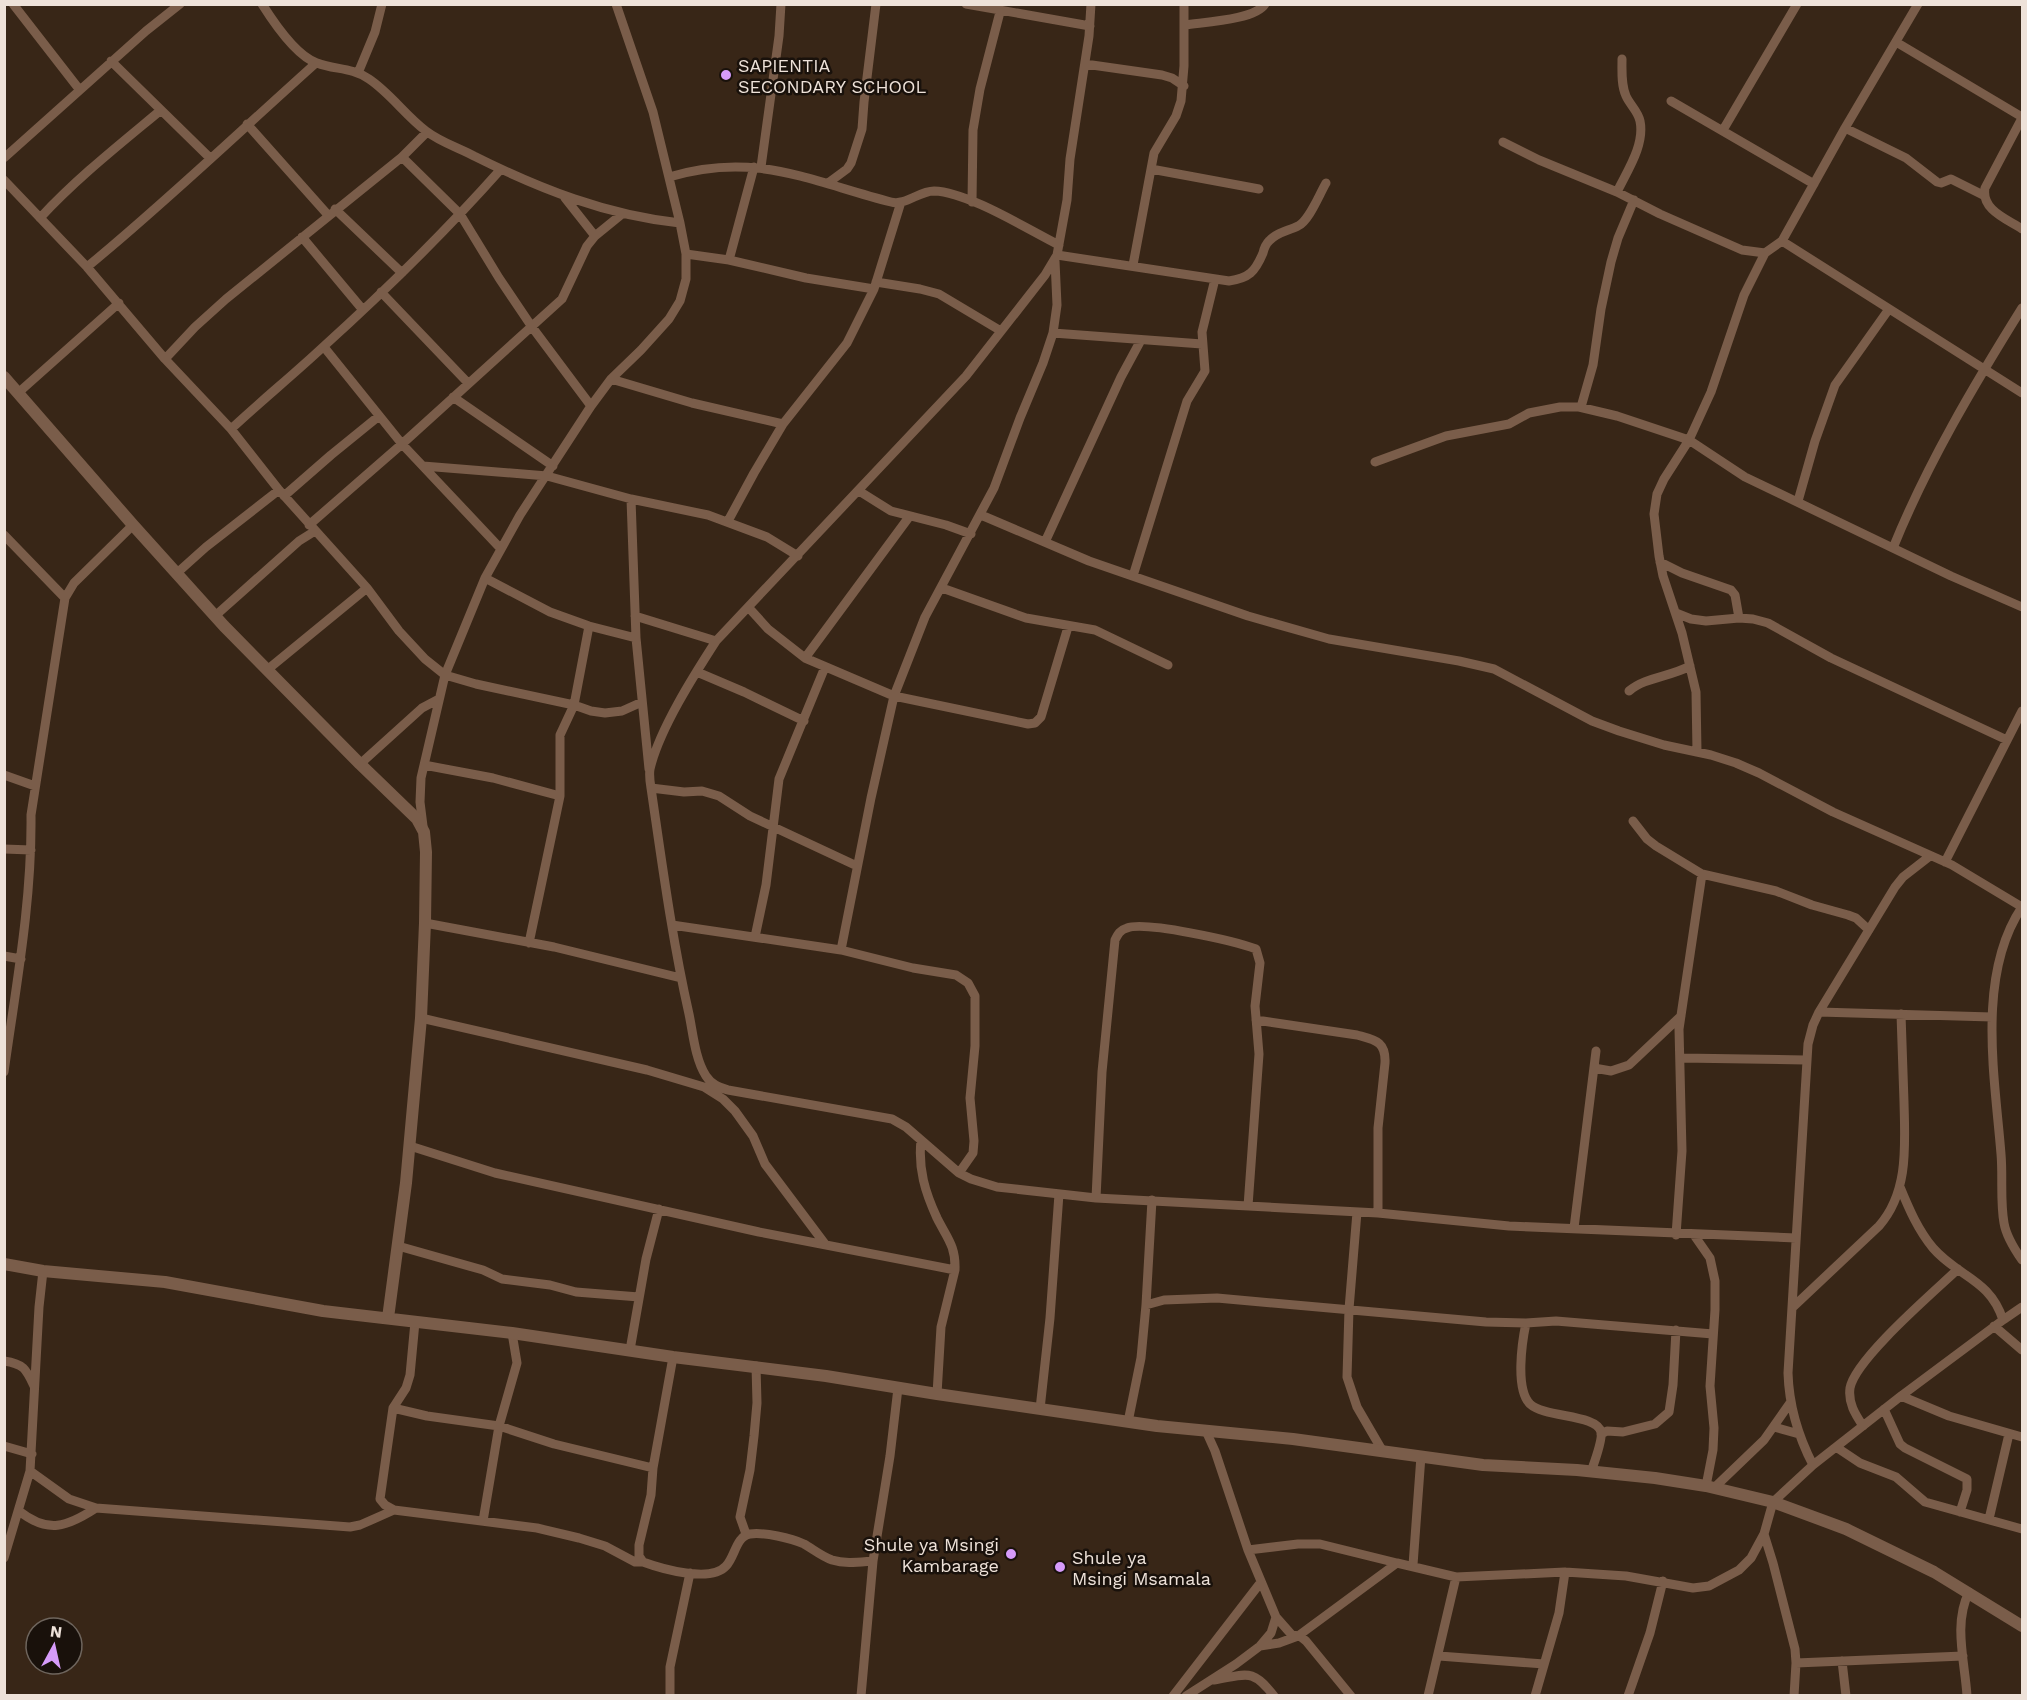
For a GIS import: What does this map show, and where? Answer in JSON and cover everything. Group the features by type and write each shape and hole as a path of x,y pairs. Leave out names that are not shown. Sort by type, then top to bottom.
{"street":[{"path":"13,4 79,89"},
{"path":"262,4 287,39 316,63 358,73 371,81 427,132 565,198 622,214 680,224"},
{"path":"358,73 382,4"},
{"path":"388,1318 410,1146 421,1018 426,852 420,802 421,778 445,675 485,578 520,515 611,379 662,327 680,301 686,279 686,254 669,177 642,78 616,4"},
{"path":"729,260 757,167 779,36 781,4"},
{"path":"828,183 847,169 851,163 862,129 876,4"},
{"path":"966,4 1000,12 1090,26"},
{"path":"841,950 856,866 894,696 925,617 994,488 1053,333 1057,305 1057,253 1085,64 1091,4"},
{"path":"1133,265 1154,153 1176,116 1184,86 1184,4"},
{"path":"1185,25 1251,15 1261,10 1265,4"},
{"path":"1723,130 1797,4"},
{"path":"1697,752 1696,692 1660,562 1654,514 1657,494 1689,440 1711,392 1744,295 1765,253 1782,241 1918,4"},
{"path":"4,158 173,6"},
{"path":"972,202 972,130 1000,12"},
{"path":"1896,42 2022,118 1983,195 1987,206 2022,229"},
{"path":"1617,192 1636,153 1641,132 1640,119 1626,97 1623,87 1622,59"},
{"path":"111,61 210,158"},
{"path":"87,267 136,227 316,63"},
{"path":"1085,64 1162,75 1184,86"},
{"path":"1671,101 1814,184"},
{"path":"40,218 81,176 161,110"},
{"path":"247,124 332,212 402,273"},
{"path":"1845,128 1906,158 1937,182 1943,183 1951,179 1983,195"},
{"path":"165,359 226,299 402,157 427,132"},
{"path":"1503,142 1742,250 1765,253"},
{"path":"402,157 460,214 532,327 591,406"},
{"path":"669,177 695,169 723,166 757,167 828,183 892,203 933,191 950,194 972,202 1057,253 1229,281 1249,275 1257,267 1270,239 1305,221 1326,183"},
{"path":"231,429 324,347 402,273 501,169"},
{"path":"1151,169 1258,189"},
{"path":"4,180 87,267 165,359 231,429 281,493 367,588 399,631 425,659 445,675 591,711 611,713 642,702"},
{"path":"565,198 595,236"},
{"path":"1581,407 1593,365 1611,262 1634,200"},
{"path":"728,521 783,424 847,343 875,285 901,202"},
{"path":"215,616 562,299 595,236 622,214"},
{"path":"302,237 363,310"},
{"path":"1782,241 2022,393"},
{"path":"650,771 664,733 716,641 966,376 1045,275 1057,253"},
{"path":"686,254 729,260 806,278 939,294 1001,331"},
{"path":"1133,576 1187,401 1204,371 1202,332 1215,279"},
{"path":"381,292 468,383"},
{"path":"18,393 119,303"},
{"path":"1798,501 1815,441 1835,386 1889,309"},
{"path":"1893,548 1910,505 1984,369 2022,309"},
{"path":"1053,333 1202,344"},
{"path":"1045,542 1121,377 1141,340"},
{"path":"324,347 402,444 501,549"},
{"path":"4,377 215,616 417,819 424,832"},
{"path":"611,379 692,404 783,424"},
{"path":"453,397 553,466"},
{"path":"1375,462 1446,436 1509,424 1529,413 1560,406 1581,407 1617,416 1689,440 1745,477 1951,576 2020,605 2022,594"},
{"path":"177,573 206,547 281,493 379,416"},
{"path":"423,466 547,476 631,499 728,521 767,537 798,556"},
{"path":"859,491 891,511 971,534"},
{"path":"631,499 636,638 651,788 681,978 700,1064 714,1085 728,1090 892,1119 906,1127 959,1173 997,1187 1096,1198 1378,1213 1509,1226 1676,1235 1796,1238"},
{"path":"981,515 1089,561 1248,616 1329,639 1494,669 1592,721 1642,739 1736,763 1833,813 1969,874 2022,907 2013,922 2003,949 1995,986 1992,1017 2004,1224 2022,1260"},
{"path":"805,658 909,517"},
{"path":"4,1072 27,909 32,850 31,815 64,598 74,583 133,525"},
{"path":"4,535 64,598"},
{"path":"1660,562 1691,577 1731,590 1735,595 1739,618"},
{"path":"485,578 550,612 589,626 636,638"},
{"path":"267,670 367,588"},
{"path":"942,588 1026,618 1095,630 1168,666"},
{"path":"749,608 768,629 805,658 894,696 1028,724 1035,723 1041,717 1068,627"},
{"path":"1676,614 1706,621 1739,618 1768,623 1831,658 2007,740"},
{"path":"635,616 716,641"},
{"path":"530,943 560,796 561,735 574,705 589,626"},
{"path":"1629,691 1644,682 1673,675 1689,666"},
{"path":"755,937 766,885 779,779 825,667"},
{"path":"697,672 804,721"},
{"path":"360,764 422,708 439,699"},
{"path":"1945,862 2022,711"},
{"path":"424,765 527,786 560,796"},
{"path":"4,775 35,786"},
{"path":"651,788 684,792 702,791 719,796 750,816 856,866"},
{"path":"1634,821 1647,839 1702,874 1776,891 1812,905 1848,915 1856,918 1869,930"},
{"path":"4,849 32,850"},
{"path":"1813,1465 1799,1434 1790,1403 1788,1373 1805,1060 1810,1034 1820,1012 1891,893 1903,877 1930,856"},
{"path":"1676,1235 1682,1150 1681,1016 1702,874"},
{"path":"425,923 618,961 681,978"},
{"path":"672,925 841,950 913,968 956,975 968,983 975,996 975,1046 970,1098 974,1142 973,1154 959,1173"},
{"path":"1096,1198 1102,1072 1115,940 1120,931 1130,926 1175,931 1224,940 1256,949 1260,963 1255,1006 1259,1054 1248,1206"},
{"path":"4,956 21,958"},
{"path":"1820,1012 1992,1017"},
{"path":"1792,1308 1879,1226 1887,1217 1900,1187 1904,1138 1901,1014"},
{"path":"1594,1068 1611,1071 1629,1065 1681,1016"},
{"path":"421,1018 647,1070 704,1087 723,1099 735,1111 753,1136 765,1164 825,1244"},
{"path":"1256,1020 1357,1035 1373,1039 1382,1045 1385,1053 1378,1128 1378,1213"},
{"path":"1574,1228 1596,1051"},
{"path":"1681,1058 1805,1060"},
{"path":"921,1140 921,1173 934,1212 954,1249 955,1270 940,1327 937,1394"},
{"path":"410,1146 495,1173 894,1259 955,1270"},
{"path":"1900,1187 1923,1233 1934,1249 1987,1289 1998,1305 2003,1320"},
{"path":"1040,1409 1050,1318 1059,1194"},
{"path":"1128,1422 1141,1358 1152,1200"},
{"path":"630,1350 646,1259 659,1209"},
{"path":"1357,1212 1349,1309 1347,1377 1351,1392 1382,1450"},
{"path":"1694,1235 1710,1258 1713,1268 1715,1310 1710,1386 1714,1428 1710,1487"},
{"path":"398,1246 483,1270 502,1279 576,1292 639,1297"},
{"path":"4,1264 42,1271 165,1282 323,1311 512,1333 673,1357 756,1366 1128,1422 1293,1438 1483,1465 1655,1478 1710,1487 1773,1502 1817,1517 1856,1534 1897,1553 1969,1592 2022,1626"},
{"path":"1863,1426 1850,1401 1851,1386 1857,1373 1886,1338 1958,1269"},
{"path":"4,1558 10,1525 19,1511 30,1471 42,1271"},
{"path":"1146,1305 1164,1300 1217,1298 1486,1322 1556,1321 1713,1334"},
{"path":"1248,1550 1298,1544 1320,1544 1456,1577 1565,1572 1663,1581 1693,1588 1709,1586 1740,1569 1751,1558 1764,1534 1773,1502 1813,1465 1901,1396 2022,1307"},
{"path":"371,1520 380,1500 393,1408 406,1388 411,1375 415,1322"},
{"path":"1526,1323 1522,1345 1524,1392 1530,1404 1554,1415 1587,1420 1599,1428 1601,1434 1591,1472"},
{"path":"1994,1326 2022,1350"},
{"path":"1601,1434 1607,1431 1627,1432 1655,1424 1669,1412 1676,1330"},
{"path":"483,1521 499,1426 517,1363 512,1333"},
{"path":"643,1562 639,1556 639,1545 651,1496 653,1468 673,1357"},
{"path":"4,1361 15,1362 23,1367 34,1386"},
{"path":"746,1534 740,1516 750,1470 754,1436 757,1403 756,1366"},
{"path":"861,1695 873,1562 898,1388"},
{"path":"1901,1396 1949,1416 2022,1437"},
{"path":"1710,1487 1759,1446 1790,1403"},
{"path":"393,1408 427,1416 499,1426 554,1444 653,1468"},
{"path":"1884,1409 1900,1444 1967,1479 1967,1490 1960,1512"},
{"path":"1774,1427 1799,1434"},
{"path":"1206,1431 1260,1582 1276,1617 1291,1634 1298,1635 1316,1652 1350,1695"},
{"path":"1989,1519 2009,1434"},
{"path":"4,1446 32,1454"},
{"path":"1836,1447 1860,1463 1896,1477 1925,1502 2022,1529"},
{"path":"1413,1565 1421,1456"},
{"path":"30,1471 69,1499 96,1508 350,1527 394,1510"},
{"path":"380,1500 394,1510 537,1528 579,1538 605,1546 635,1562 690,1574 718,1572 727,1565 746,1534 791,1539 832,1560 847,1563 873,1562"},
{"path":"19,1511 30,1520 58,1526 75,1522 96,1508"},
{"path":"1764,1534 1796,1663 1794,1695"},
{"path":"1260,1646 1279,1643 1298,1635 1397,1563"},
{"path":"1535,1695 1558,1613 1565,1572"},
{"path":"670,1695 670,1667 690,1574"},
{"path":"1428,1695 1456,1577"},
{"path":"1628,1695 1656,1613 1663,1581"},
{"path":"1173,1695 1260,1582"},
{"path":"1967,1695 1960,1621 1963,1603 1969,1592"},
{"path":"1186,1695 1260,1646 1271,1633 1276,1617"},
{"path":"1439,1656 1544,1664"},
{"path":"1796,1663 1963,1656"},
{"path":"1842,1661 1846,1695"},
{"path":"1208,1682 1251,1675 1263,1682 1274,1695"}],"place":[{"name":"SAPIENTIA SECONDARY SCHOOL","path":"726,75"},
{"name":"Shule ya Msingi Kambarage","path":"1011,1554"},
{"name":"Shule ya Msingi Msamala","path":"1060,1567"}]}
